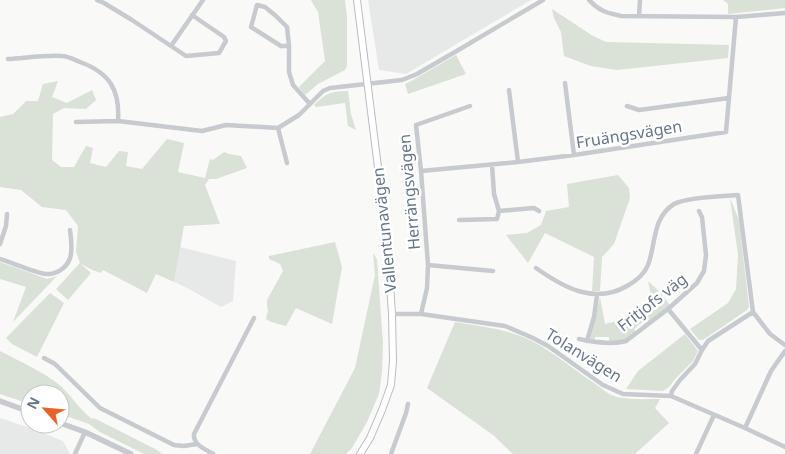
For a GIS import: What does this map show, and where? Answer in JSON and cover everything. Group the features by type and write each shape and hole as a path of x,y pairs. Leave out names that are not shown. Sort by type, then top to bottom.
{"main road":[{"name":"Vallentunavägen","path":"357,0 387,239 393,361 391,385 370,438 360,454"}],"street":[{"path":"97,0 186,56 219,52 226,41 224,38 192,15"},
{"path":"172,46 203,0"},
{"path":"76,122 118,121 202,131 226,125 278,128 299,115 323,91 330,88 402,80 417,74 543,0"},
{"path":"589,0 598,9 621,16 736,17 785,12"},
{"path":"639,16 640,0"},
{"path":"289,46 280,46 251,27 257,5 265,7 286,27 289,46 289,72 293,85 310,104"},
{"name":"Fruängsvägen","path":"421,172 574,155 726,132 736,17"},
{"path":"8,59 63,56 93,67 108,80 116,94 119,108 118,121"},
{"path":"565,83 574,155"},
{"path":"509,90 518,162"},
{"path":"627,106 639,110 729,98"},
{"name":"Herrängsvägen","path":"421,314 427,288 428,265 416,125 470,106"},
{"path":"278,128 287,164"},
{"path":"459,220 497,219 499,211 494,194 492,165"},
{"path":"536,268 553,280 590,294 597,295 620,290 642,275 648,265 656,227 666,210 683,200 738,194 753,312 770,334 785,345"},
{"path":"499,211 534,208 539,211"},
{"name":"Fritjofs väg","path":"579,339 619,343 626,341 668,309 697,283 704,271 706,255 702,217 699,211"},
{"path":"0,244 6,226 7,214"},
{"path":"0,259 44,274 52,274 66,265 71,257 72,239 70,230"},
{"path":"428,265 493,271"},
{"path":"587,341 594,318 597,295"},
{"path":"668,309 702,350"},
{"path":"671,396 672,391 680,380 695,364 708,341 753,312"},
{"name":"Tolanvägen","path":"392,314 421,314 505,326 548,346 612,390 623,394 671,396 785,447"},
{"path":"214,454 197,444 194,434 254,318"},
{"path":"745,428 771,371 785,351"},
{"path":"44,358 55,364 100,408 174,445 197,444"},
{"path":"0,401 20,408"},
{"path":"391,454 408,404"},
{"path":"696,454 714,415"},
{"path":"70,426 131,454"},
{"path":"75,454 74,452 85,432"}],"shaded area":[{"path":"311,0 345,0 347,66 345,70 318,84 305,95 299,87 325,61 318,12"},
{"path":"368,0 531,0 406,74 379,70"},
{"path":"723,0 785,0 785,8 728,14 728,4"},
{"path":"552,9 593,36 606,42 729,45 728,58 617,70 591,66 564,56 561,32"},
{"path":"456,55 466,74 408,94 405,84"},
{"path":"58,81 52,97 67,103 92,90 96,100 86,109 64,108 53,114 52,160 61,167 74,167 86,146 93,148 90,163 106,167 119,151 128,152 126,166 142,169 167,139 184,143 178,172 205,178 210,159 213,160 224,152 241,156 247,168 216,179 209,179 205,185 220,224 184,226 174,282 156,274 147,293 103,270 101,273 92,270 80,263 76,252 78,226 66,210 42,207 21,190 0,187 0,117 13,114 26,101 38,101 43,84"},
{"path":"348,91 351,114 356,130 348,126 345,103 316,107 314,105 329,93"},
{"path":"618,175 629,188 630,198 614,244 602,257 600,291 592,291 594,257 545,233 528,263 506,235 527,233 541,225 546,211 569,207 567,184"},
{"path":"730,198 739,220 749,307 703,340 699,340 690,329 728,303 736,289 738,255"},
{"path":"335,242 342,267 332,324 296,308 286,326 266,319 268,310 267,300 283,271 280,264 269,259 269,256"},
{"path":"180,247 236,261 233,301 221,307 174,282"},
{"path":"373,253 377,259 383,344 379,394 367,422 352,448 346,454 310,454 355,368 375,275"},
{"path":"0,262 47,279 57,276 13,322 26,287 0,279"},
{"path":"80,263 91,273 68,300 56,289"},
{"path":"648,281 670,305 649,323 646,319 634,329 636,332 626,339 609,341 609,337 595,337 595,340 590,340 600,297 605,324 632,317 653,304"},
{"path":"50,293 64,303 37,357 12,344 6,338"},
{"path":"455,322 502,331 530,340 548,350 614,396 633,399 660,399 655,408 669,423 635,454 513,454 493,435 427,388"},
{"path":"685,334 698,351 693,361 669,387 663,391 626,389 638,371"},
{"path":"0,351 58,384 20,384 20,401 0,394"},
{"path":"70,396 92,419 94,418 162,454 144,454 100,432 89,424 70,417"},
{"path":"0,418 20,425 20,434 46,434 63,441 70,454 0,454"}]}
